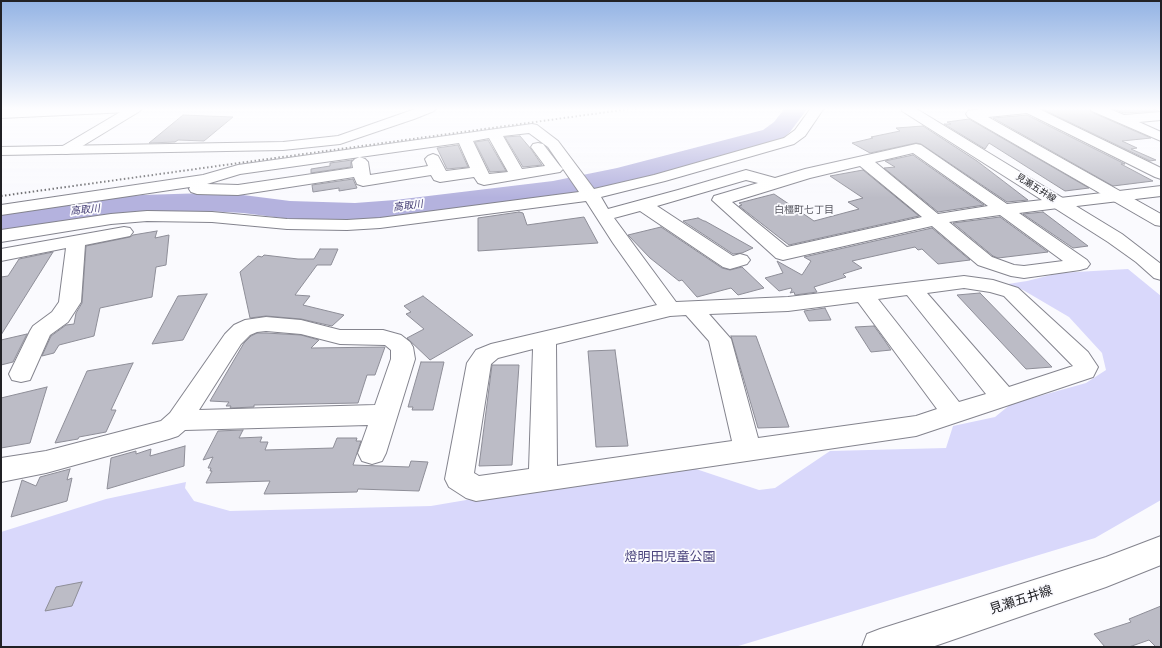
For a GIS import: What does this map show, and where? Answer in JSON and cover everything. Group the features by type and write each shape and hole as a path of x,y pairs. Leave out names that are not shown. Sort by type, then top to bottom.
{"main road":[{"path":"66,150 85,138"},
{"path":"1,151 283,146 345,138"},
{"path":"1,210 205,180 238,170 462,138"},
{"path":"464,138 484,180 555,169 531,138"},
{"path":"497,138 518,174"},
{"path":"545,138 553,144 604,215 680,309 720,339 748,450"},
{"path":"20,230 147,216 212,217 287,224 373,224 533,204 589,193 659,178 789,141 793,138"},
{"name":"見瀬五井線","path":"956,138 1115,238 1143,258 1161,274"},
{"path":"1016,138 1161,220"},
{"path":"1089,138 1161,174"},
{"path":"426,143 440,177 480,171"},
{"path":"863,160 934,220 985,261 1024,272 1080,264 1003,210 916,148 863,160 805,174 720,200 782,254 934,220 951,216 1003,210 1117,196 1161,191"},
{"path":"358,153 363,181 379,186 437,169"},
{"path":"146,189 238,190 361,172"},
{"path":"604,215 684,194 746,175 776,183"},
{"path":"643,205 730,263 740,260"},
{"path":"3,252 20,230 32,206"},
{"path":"3,252 212,217"},
{"path":"21,374 41,331 60,317 70,302 76,240"},
{"path":"964,282 978,282 1005,289 1011,292 1080,358 1086,367 1085,371 916,426 476,489 459,479 479,363 484,356 492,352 680,309 788,304 863,294 964,282"},
{"path":"912,288 1004,398"},
{"path":"863,294 954,414"},
{"path":"1,470 46,462 169,429 179,420 233,340 242,330 254,325 266,324 301,327 340,337 383,336 393,340 402,347 403,359 372,453"},
{"path":"543,480 545,339"},
{"path":"179,420 384,415"},
{"name":"見瀬五井線","path":"880,647 1106,572 1161,550"}],"green space":[{"name":"燈明田児童公園","path":"1128,269 1161,296 1161,500 1095,538 735,647 1,647 1,532 106,499 186,482 185,488 194,501 230,511 431,506 666,466 696,469 759,490 775,488 830,451 946,448 953,426 995,417 1011,404 1086,383 1106,370 1102,353 1069,317 1023,290 1008,284 1059,273"}],"building":[{"path":"155,138 207,138 204,141 178,140 175,142 149,143"},
{"path":"506,138 522,138 542,165 523,167"},
{"path":"872,138 942,138 977,161 1028,200 1007,202 921,144 916,143 870,153 852,143"},
{"path":"967,138 1002,138 1089,188 1065,191 989,143 985,149"},
{"path":"1029,138 1073,138 1125,164 1121,164 1153,181 1113,186"},
{"path":"1103,138 1149,138 1122,141 1137,148 1131,149 1156,160 1150,161"},
{"path":"488,140 506,171 490,172 475,142"},
{"path":"458,145 468,167 447,169 437,148"},
{"path":"913,155 984,205 938,212 884,168 895,167 885,161"},
{"path":"352,160 351,167 311,173 311,169 330,166 330,163"},
{"path":"863,170 919,216 789,245 739,206 742,205 739,203 774,194 814,221 859,209 848,202 863,198 830,176"},
{"path":"353,179 357,188 339,191 339,188 313,192 312,185"},
{"path":"519,212 523,213 527,225 584,217 598,243 478,251 478,218"},
{"path":"1043,212 1088,246 1073,248 1023,214"},
{"path":"1000,217 1048,252 998,258 993,256 953,223"},
{"path":"698,218 753,248 742,253 733,254 683,221"},
{"path":"661,227 722,268 730,270 742,267 764,288 738,295 731,288 697,297 682,280 679,281 650,258 628,235"},
{"path":"932,228 970,260 938,264 922,249 918,250 915,247 852,261 862,268 843,274 846,277 814,287 817,292 795,295 794,292 790,293 792,290 791,288 779,291 765,278 783,273 777,261 802,275 811,261 804,257"},
{"path":"157,231 155,238 169,235 166,265 156,267 152,297 100,308 94,336 59,345 54,353 42,356 51,336 66,325 74,324 76,313 82,303 86,246"},
{"path":"320,249 338,249 331,265 317,265 295,295 310,296 303,305 344,315 332,326 301,319 266,316 250,318 240,272 258,256 262,257 264,255 298,259 314,259"},
{"path":"53,252 1,335 1,277 8,276 19,259"},
{"path":"980,293 1052,367 1026,369 957,295"},
{"path":"207,294 183,340 152,344 178,296"},
{"path":"423,296 473,335 430,360 407,338 424,329 406,314 411,312 404,306"},
{"path":"825,308 831,320 809,321 804,311"},
{"path":"874,326 891,350 871,352 855,327"},
{"path":"257,333 301,335 319,340 311,348 385,347 375,375 367,375 358,403 254,405 254,407 230,408 231,406 226,406 229,402 210,401 244,343 251,336"},
{"path":"27,334 13,362 1,365 1,340"},
{"path":"731,336 756,336 789,427 758,428"},
{"path":"615,350 628,446 596,447 588,351"},
{"path":"421,362 444,362 433,410 412,410 413,407 408,407"},
{"path":"133,363 111,410 116,410 106,432 55,443 87,371"},
{"path":"492,365 519,365 512,465 479,466"},
{"path":"47,387 30,443 1,448 1,398"},
{"path":"243,430 239,438 262,437 260,442 268,442 265,450 333,448 337,438 357,438 356,441 361,441 353,465 409,467 411,461 428,462 419,491 358,489 357,492 264,494 270,481 206,483 212,471 210,471 211,468 208,468 213,457 203,460 218,431"},
{"path":"185,446 184,466 107,489 111,458 136,451 136,454 151,449 150,456"},
{"path":"70,469 67,480 72,478 67,501 11,517 22,480 36,486 40,477"},
{"path":"82,582 72,606 45,611 56,587"},
{"path":"1161,606 1161,647 1156,647 1149,640 1129,647 1105,647 1094,634 1131,622 1129,619"}],"waterway":[{"name":"高取川","path":"1,224 69,211 142,204 206,202 243,204 290,210 355,212 395,209 553,189 618,176 761,138"}],"railway":[{"path":"1,196 418,138"}],"district":[{"name":"白橿町七丁目","path":"804,210"}]}
